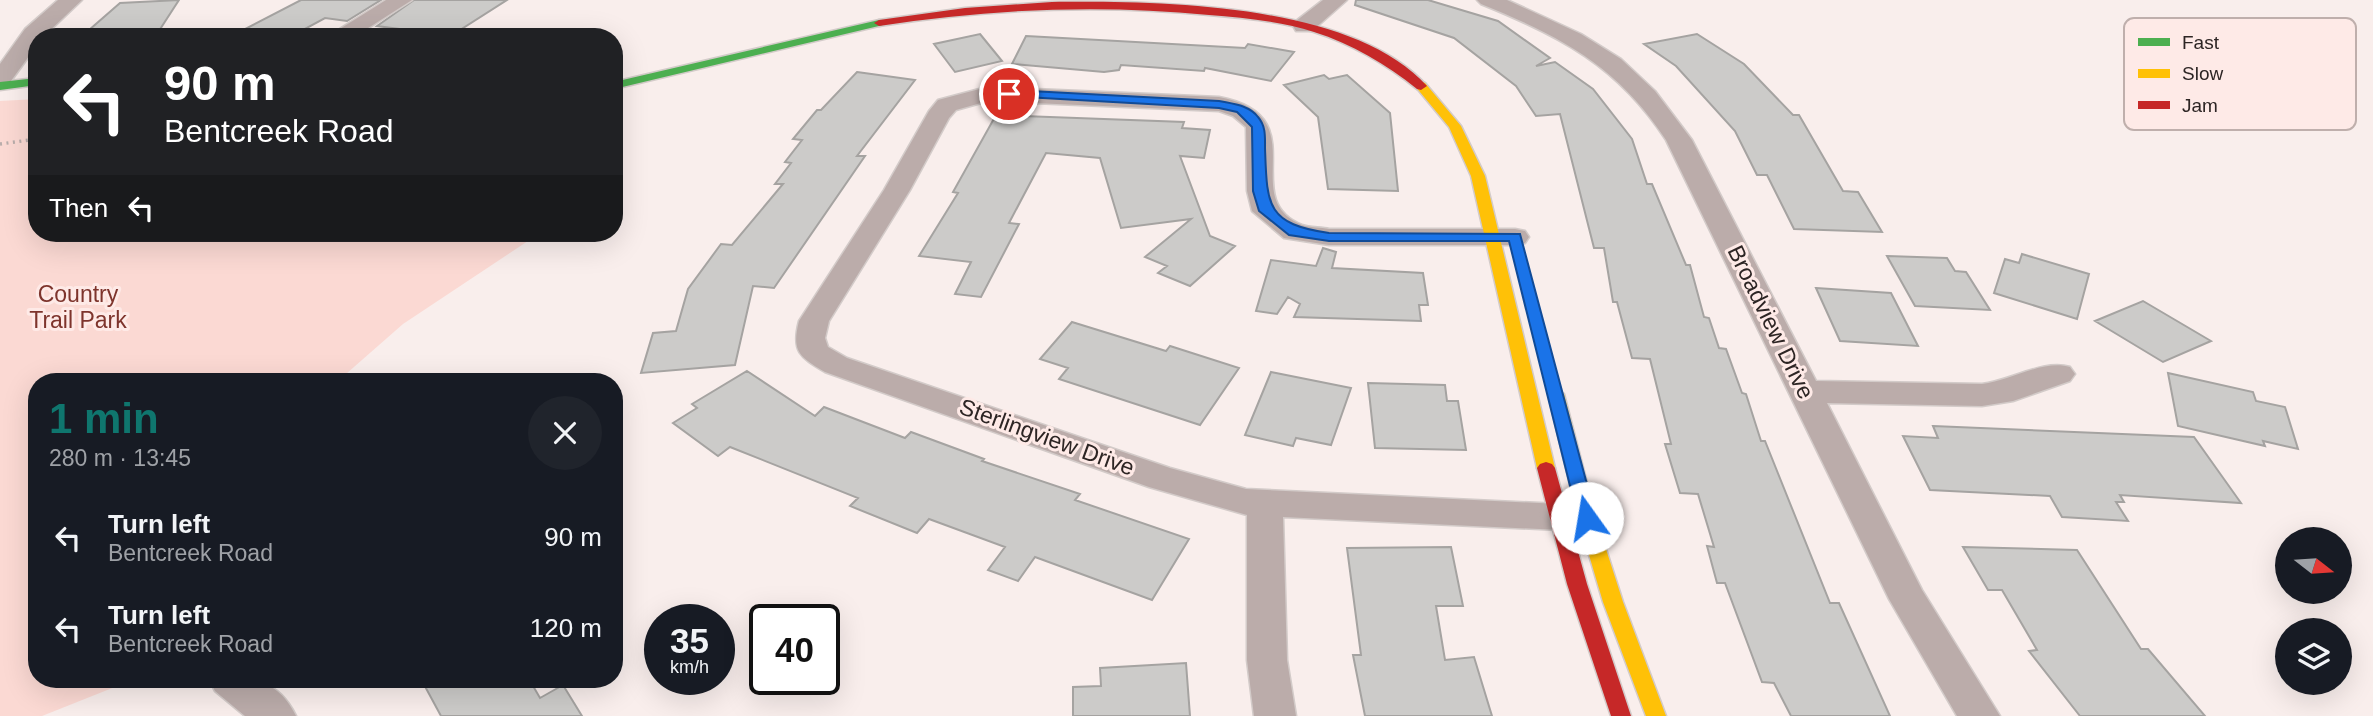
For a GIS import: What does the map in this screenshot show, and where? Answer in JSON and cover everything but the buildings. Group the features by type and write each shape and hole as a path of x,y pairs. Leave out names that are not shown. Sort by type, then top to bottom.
{"street":[{"path":"40,28 71,0"},
{"path":"353,28 401,0"},
{"path":"623,73 859,17 933,6 1009,0"},
{"path":"1187,0 1309,22 1377,44 1415,65 1446,89"},
{"path":"1309,22 1336,0"},
{"name":"Broadview Drive","path":"1501,2 1588,47 1622,72 1646,95 1679,139 1908,598 1979,716"},
{"path":"623,84 864,26 937,14 1122,5 1309,22 1394,65 1421,85 1443,108 1464,140 1478,176 1509,237 1572,518 1613,602 1656,716"},
{"path":"0,80 28,41"},
{"path":"0,86 28,82"},
{"path":"0,94 28,90"},
{"name":"Sterlingview Drive","path":"1509,237 1329,237 1285,228 1266,211 1260,191 1258,127 1253,118 1242,110 1228,106 1009,94 962,99 947,105 938,116 897,190 814,321 810,338 814,352 835,365 1161,478 1245,502 1572,518"},
{"path":"1805,392 1982,395 2028,386 2059,374"},
{"path":"1553,380 1582,604 1621,716"},
{"path":"1265,504 1267,660 1275,716"},
{"path":"240,688 275,716"}],"path":[{"path":"0,144 28,140"}],"green space":[{"name":"Country Trail Park","path":"28,99 28,242 526,242 403,324 347,373 28,373 28,688 112,688 42,716 0,716 0,101"}],"traffic: fast":[{"path":"623,84 879,23"},
{"path":"0,86 28,82"}],"traffic: slow":[{"path":"1421,86 1455,126 1478,176 1546,468"},
{"path":"1556,394 1587,518 1613,602 1656,716"}],"traffic: jam":[{"path":"879,23 965,11 1052,6 1138,6 1224,13 1284,21 1333,35 1385,60 1421,86"},
{"path":"1546,468 1577,584 1621,716"}],"route":[{"path":"1009,94 1219,104 1242,110 1253,118 1258,127 1262,178 1260,191 1266,211 1285,228 1294,232 1329,237 1515,237 1587,518"}]}
